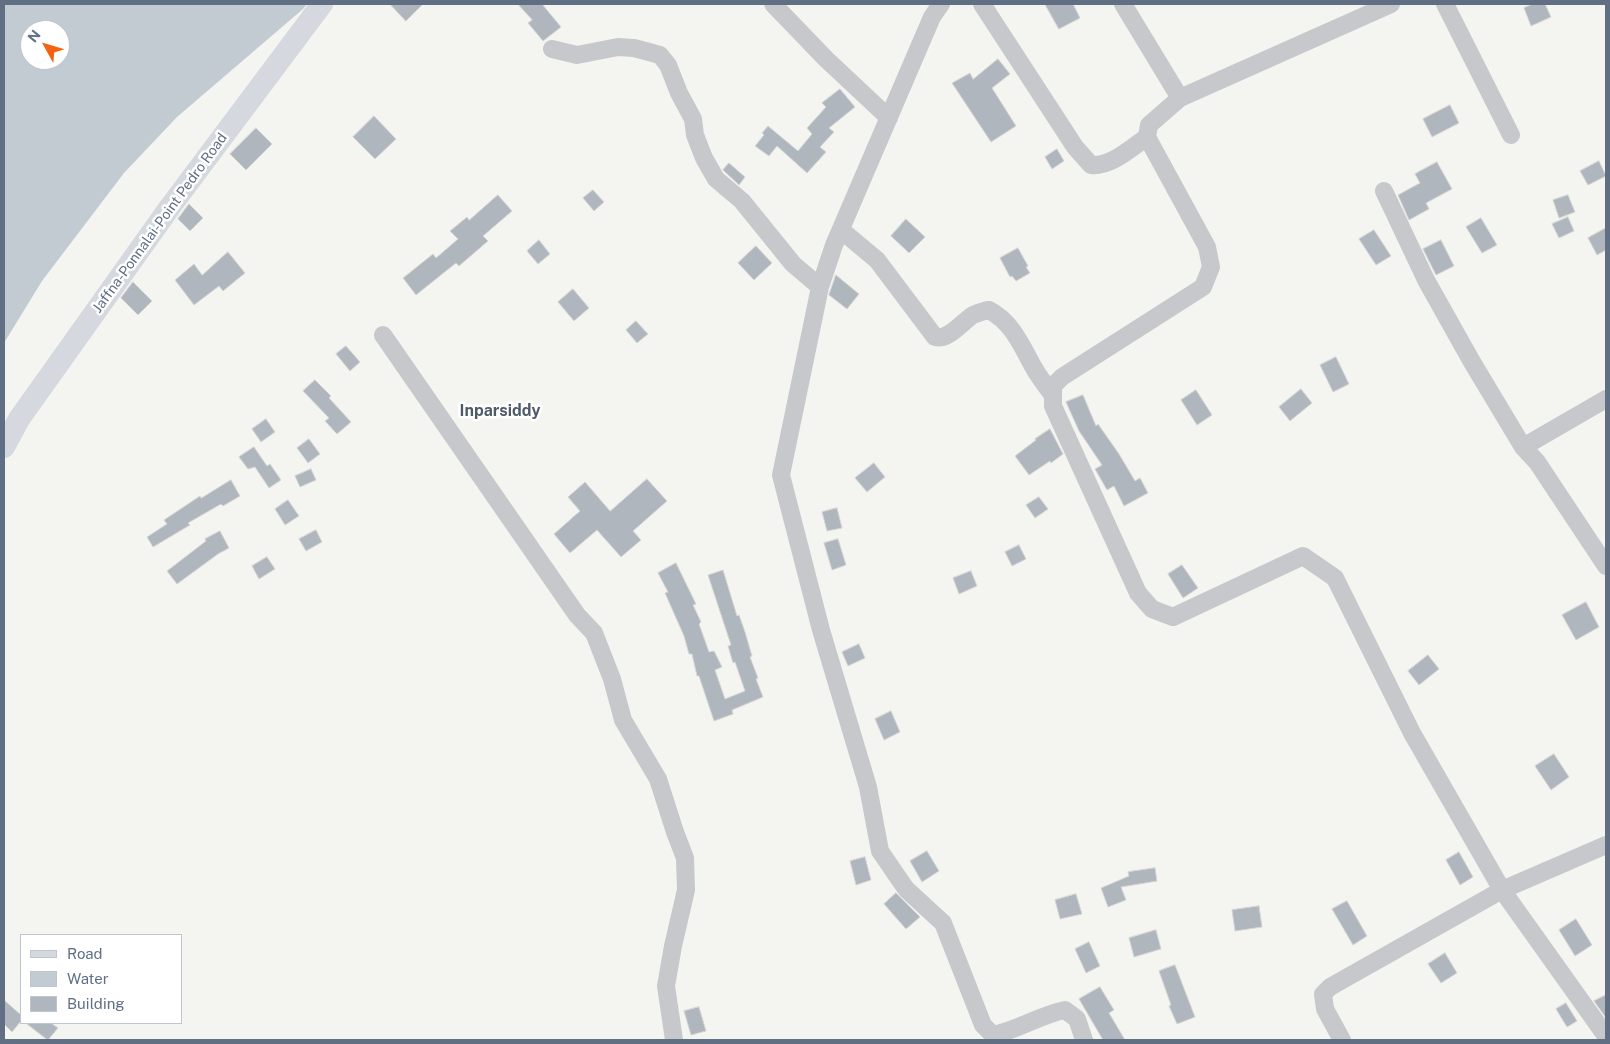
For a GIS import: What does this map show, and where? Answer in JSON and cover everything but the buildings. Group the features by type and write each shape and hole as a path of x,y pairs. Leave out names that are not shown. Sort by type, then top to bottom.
{"main road":[{"name":"Jaffna-Ponnalai-Point Pedro Road","path":"4,446 19,419 170,207 322,4"}],"street":[{"path":"773,4 826,59 889,118"},
{"path":"941,4 932,17 841,230 820,287 781,475 822,630 868,787 880,851 906,890 943,923 983,1025 993,1035 1010,1032 1050,1013 1065,1010 1077,1020 1084,1040"},
{"path":"982,4 1075,147 1091,165 1100,166 1147,137"},
{"path":"1123,4 1180,98"},
{"path":"1391,4 1180,98 1149,125 1147,137 1207,247 1211,267 1203,287 1062,377 1053,386 1053,406 1138,593 1152,610 1173,617 1303,556 1335,578 1412,733 1502,890 1606,1036"},
{"path":"1445,4 1511,135"},
{"path":"552,49 577,55 618,47 634,48 660,55 668,65 679,93 693,119 695,135 704,158 716,179 742,201 793,264 820,287"},
{"path":"1384,191 1426,280 1472,362 1523,447 1537,462 1606,566"},
{"path":"841,230 877,260 935,337 940,339 946,336 975,314 989,310 1001,317 1021,343 1034,369 1052,394"},
{"path":"383,335 576,615 594,633 612,679 624,720 658,779 685,858 686,890 672,946 666,986 674,1040"},
{"path":"1523,447 1606,398"},
{"path":"1342,1040 1325,1009 1323,994 1330,987 1502,890 1606,845"}],"water":[{"path":"4,4 307,4 177,117 124,173 42,281 4,343"}],"district":[{"name":"Inparsiddy","path":"500,411"}]}
